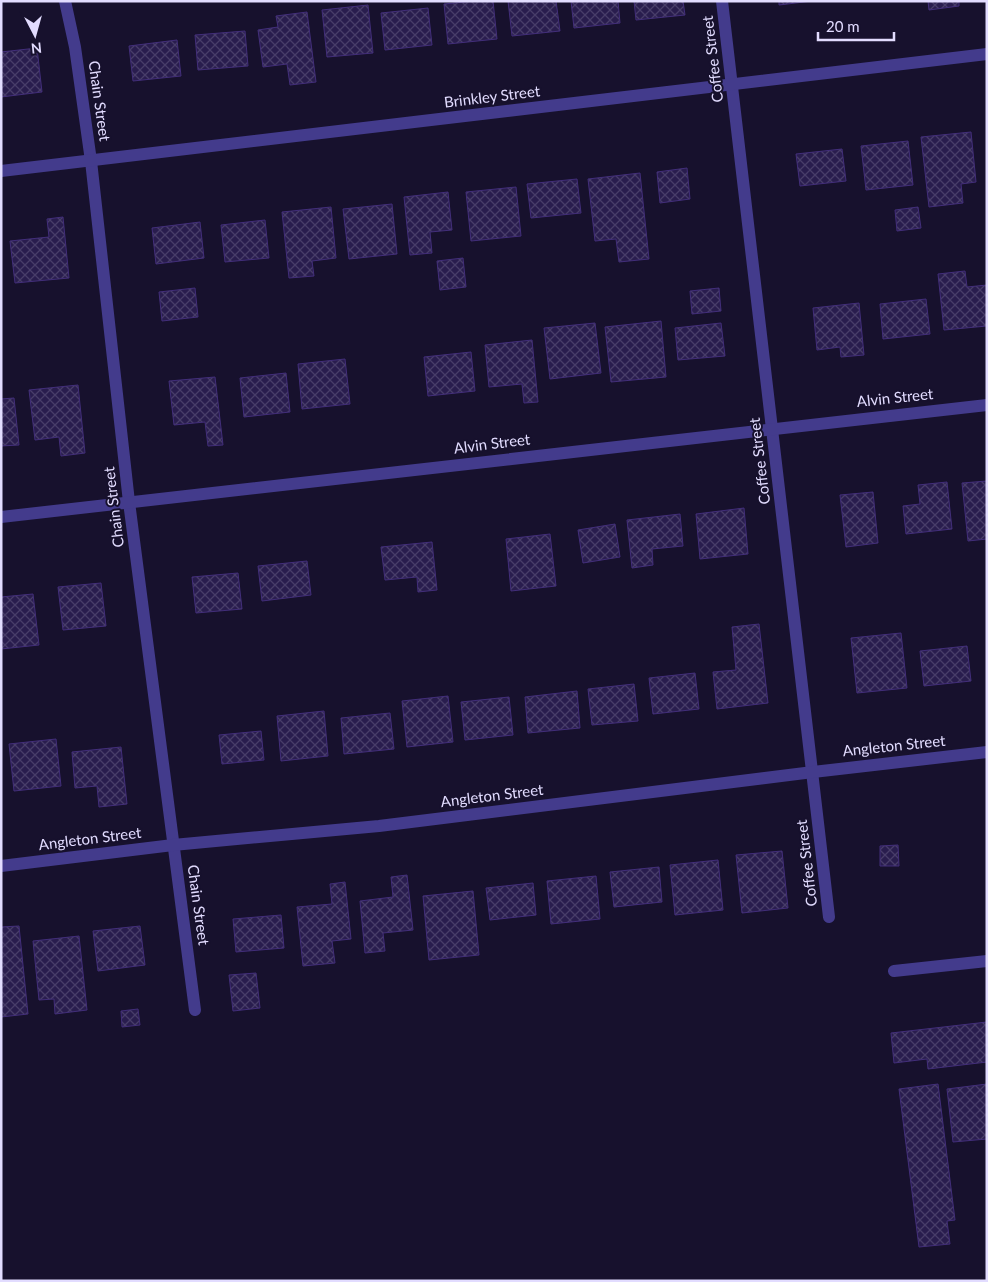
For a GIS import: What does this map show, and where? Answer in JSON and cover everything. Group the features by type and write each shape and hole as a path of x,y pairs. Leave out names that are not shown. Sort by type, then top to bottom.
{"street":[{"name":"Chain Street","path":"65,1 75,46 91,161 129,502 196,1010"},
{"name":"Coffee Street","path":"722,1 829,917"},
{"name":"Brinkley Street","path":"1,171 987,54"},
{"name":"Alvin Street","path":"1,517 987,404"},
{"name":"Angleton Street","path":"1,866 173,846 379,826 987,752"},
{"path":"894,971 987,961"}],"building":[{"path":"493,1 497,39 448,44 444,4"},
{"path":"508,1 556,1 560,31 512,36"},
{"path":"571,1 618,1 620,23 574,28"},
{"path":"634,1 683,1 685,15 636,20"},
{"path":"779,1 812,1 779,5"},
{"path":"928,1 959,1 959,6 929,10"},
{"path":"368,5 373,53 327,57 322,10"},
{"path":"428,8 432,45 385,50 381,13"},
{"path":"307,12 316,82 290,85 287,64 263,67 258,30 278,27 276,16"},
{"path":"245,31 248,66 198,70 195,35"},
{"path":"177,40 181,76 133,81 129,46"},
{"path":"37,48 42,92 1,97 1,52"},
{"path":"971,132 976,182 961,184 963,203 929,207 921,137"},
{"path":"908,141 913,185 866,190 861,146"},
{"path":"842,149 846,181 800,186 796,154"},
{"path":"687,168 690,199 660,203 657,172"},
{"path":"640,173 649,259 619,262 616,239 595,241 588,179"},
{"path":"577,179 581,213 531,218 527,184"},
{"path":"516,187 521,236 471,241 466,192"},
{"path":"448,192 452,230 430,232 432,253 410,255 404,197"},
{"path":"392,204 397,254 349,259 343,209"},
{"path":"331,207 336,258 312,261 314,276 289,278 282,212"},
{"path":"918,207 921,228 897,231 895,210"},
{"path":"63,217 69,278 15,283 10,241 49,237 47,219"},
{"path":"265,220 269,258 225,262 221,225"},
{"path":"200,222 204,258 156,264 152,228"},
{"path":"463,258 466,287 440,290 437,261"},
{"path":"965,271 967,287 987,285 987,326 944,330 938,274"},
{"path":"195,288 198,317 162,321 159,292"},
{"path":"719,288 721,311 692,314 690,291"},
{"path":"926,299 930,334 883,339 880,304"},
{"path":"859,303 864,355 841,357 840,347 817,350 813,308"},
{"path":"661,321 666,377 611,382 605,327"},
{"path":"595,323 601,373 550,379 544,328"},
{"path":"721,323 725,356 678,360 675,328"},
{"path":"532,340 538,402 524,403 522,384 489,387 485,345"},
{"path":"471,352 475,391 428,396 424,357"},
{"path":"345,359 350,404 302,409 298,364"},
{"path":"286,373 290,412 244,417 240,378"},
{"path":"215,377 223,445 208,446 205,422 174,425 169,381"},
{"path":"78,385 85,453 61,456 59,437 35,440 29,390"},
{"path":"14,398 19,445 1,446 1,399"},
{"path":"987,481 987,539 968,541 962,483"},
{"path":"947,482 952,529 906,534 903,506 920,504 918,485"},
{"path":"873,492 878,543 846,547 840,495"},
{"path":"744,508 748,554 700,559 696,514"},
{"path":"680,514 683,546 652,549 653,565 632,568 627,520"},
{"path":"615,524 620,557 583,563 578,530"},
{"path":"550,534 556,586 511,591 506,539"},
{"path":"432,542 437,590 418,592 417,577 385,580 381,547"},
{"path":"307,561 311,595 262,601 258,566"},
{"path":"238,573 242,609 196,613 192,577"},
{"path":"101,583 106,626 63,630 58,587"},
{"path":"33,594 39,645 1,649 1,597"},
{"path":"759,624 768,703 717,709 713,672 736,670 732,627"},
{"path":"901,633 907,688 857,693 851,638"},
{"path":"967,646 971,681 924,686 920,651"},
{"path":"695,673 699,709 653,714 649,678"},
{"path":"634,684 638,721 592,725 588,689"},
{"path":"577,691 580,728 528,733 525,697"},
{"path":"448,696 453,742 407,747 402,701"},
{"path":"509,697 513,735 465,740 461,702"},
{"path":"324,711 328,756 281,761 277,716"},
{"path":"390,713 394,749 344,754 341,718"},
{"path":"261,731 264,760 222,764 219,735"},
{"path":"56,739 61,786 14,791 9,744"},
{"path":"121,747 127,804 99,807 97,786 75,788 72,752"},
{"path":"898,845 899,866 880,866 880,846"},
{"path":"782,851 788,908 742,913 736,855"},
{"path":"718,860 723,910 675,915 670,865"},
{"path":"659,867 662,902 614,907 610,872"},
{"path":"407,875 413,930 383,933 385,951 365,953 360,901 393,897 391,877"},
{"path":"596,876 600,919 551,924 547,881"},
{"path":"345,882 351,939 332,941 335,963 303,966 297,907 332,904 330,884"},
{"path":"533,883 536,915 490,920 486,888"},
{"path":"473,891 479,955 429,960 423,896"},
{"path":"281,915 284,948 236,952 233,919"},
{"path":"19,926 28,1014 1,1017 1,927"},
{"path":"140,926 145,965 98,971 93,931"},
{"path":"79,936 87,1010 55,1014 54,999 39,1000 33,941"},
{"path":"256,973 260,1008 233,1011 229,975"},
{"path":"138,1009 140,1025 122,1027 121,1011"},
{"path":"987,1022 987,1062 928,1069 927,1059 894,1063 891,1033"},
{"path":"938,1084 955,1220 947,1221 950,1244 919,1247 899,1089"},
{"path":"987,1084 987,1139 953,1142 947,1089"}]}
